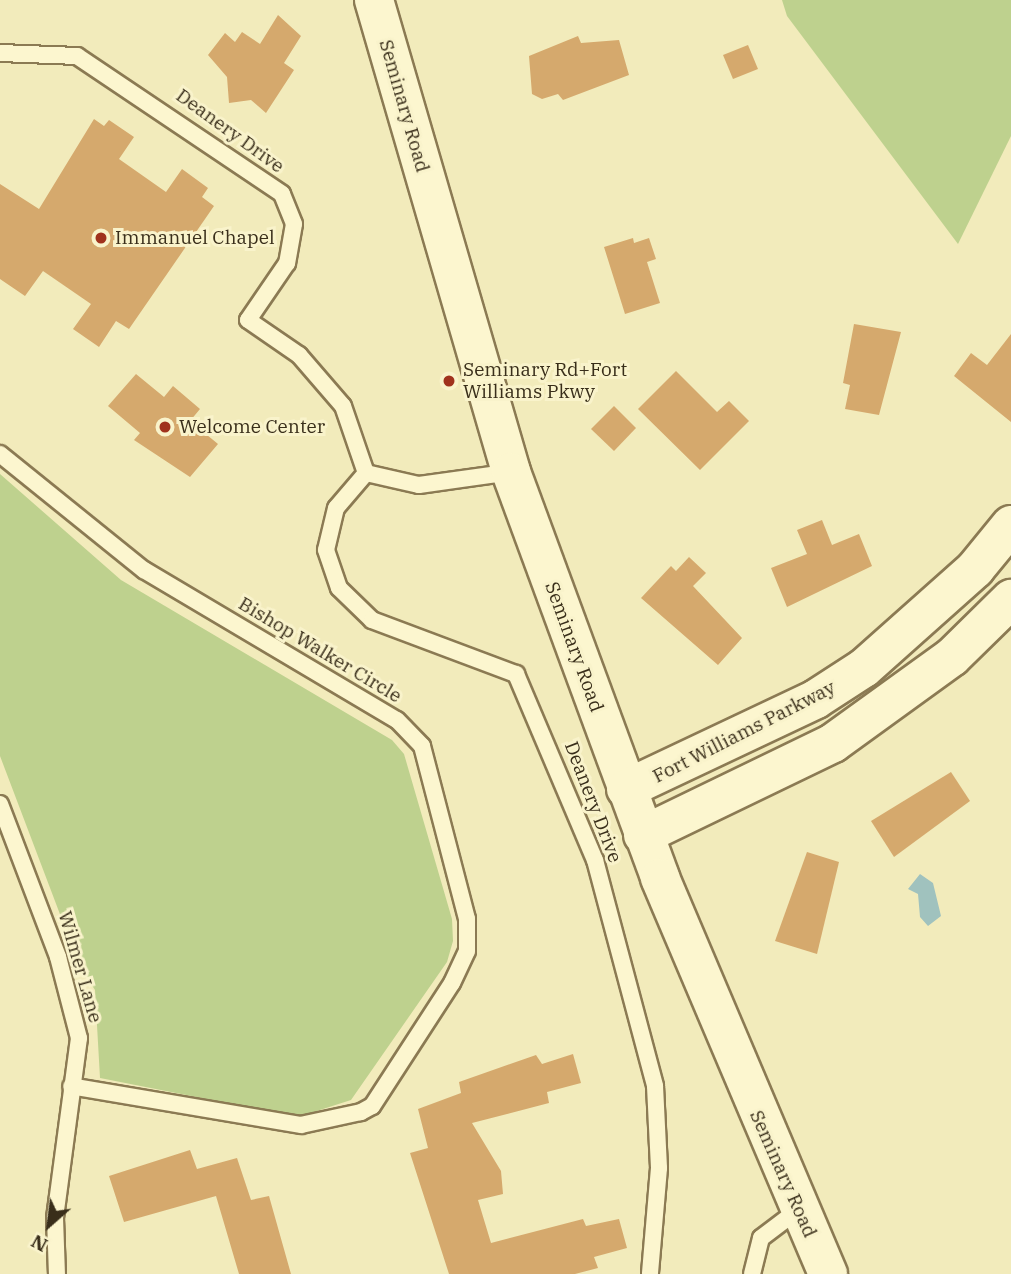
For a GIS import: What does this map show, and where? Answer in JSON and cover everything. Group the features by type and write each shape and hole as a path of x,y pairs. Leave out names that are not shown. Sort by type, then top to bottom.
{"main road":[{"name":"Seminary Road","path":"374,0 512,472 643,835 798,1210 828,1274"},
{"name":"Fort Williams Parkway","path":"626,789 817,699 864,668 975,569 1011,525"},
{"path":"643,835 833,743 952,657 1011,599"}],"lane":[{"name":"Deanery Drive","path":"0,53 77,56 282,194 294,224 287,263 248,320 299,355 343,406 366,473 336,508 326,550 339,588 372,620 516,674 595,860 655,1086 659,1168 650,1274"},
{"name":"Bishop Walker Circle","path":"0,454 144,570 397,720 422,746 467,919 467,951 452,984 372,1106 361,1112 301,1125 71,1086"},
{"path":"366,473 419,485 512,472"},
{"name":"Wilmer Lane","path":"0,804 58,957 79,1038 55,1218 57,1274"},
{"path":"752,1274 761,1238 798,1210"}],"green space":[{"path":"782,0 1011,0 1011,136 958,244 787,16"},
{"path":"0,474 121,580 392,740 404,754 452,919 453,941 447,962 351,1100 298,1117 100,1078 95,990 80,967 0,756"}],"water":[{"path":"920,874 933,883 941,916 928,926 920,917 918,894 908,889"}],"building":[{"path":"278,15 301,36 284,63 294,70 266,113 251,100 229,103 227,77 208,55 225,33 235,42 242,32 260,44"},
{"path":"578,36 581,43 619,40 629,75 563,100 558,94 542,99 532,94 529,56"},
{"path":"748,45 758,69 733,79 723,55"},
{"name":"Immanuel Chapel","path":"94,119 104,126 109,120 134,137 119,159 166,192 182,169 208,188 202,197 214,206 129,329 116,321 99,347 73,329 91,304 43,271 25,296 0,279 0,184 39,209"},
{"path":"633,238 634,243 649,238 656,259 647,262 660,303 625,314 604,247"},
{"path":"854,324 901,332 879,415 845,409 850,385 843,383"},
{"path":"1011,334 1011,422 954,376 971,353 987,365"},
{"path":"676,371 717,412 729,401 749,421 700,470 638,409"},
{"name":"Welcome Center","path":"136,374 164,397 173,386 200,409 190,421 218,444 190,477 134,440 140,433 108,406"},
{"path":"614,406 636,428 614,451 591,429"},
{"path":"822,520 832,545 859,534 872,566 787,607 771,568 807,554 797,530"},
{"path":"689,557 706,573 693,586 742,638 718,665 641,598 671,566 676,571"},
{"path":"951,772 970,801 894,857 871,821"},
{"path":"807,852 839,862 817,954 775,941"},
{"path":"573,1054 581,1083 547,1092 549,1103 472,1123 501,1171 503,1194 478,1200 491,1243 583,1219 586,1226 619,1219 627,1248 594,1257 598,1268 575,1274 449,1274 410,1153 428,1148 418,1109 461,1093 459,1082 536,1055 542,1064"},
{"path":"190,1150 197,1169 237,1158 251,1200 269,1196 291,1274 239,1274 216,1196 124,1222 109,1176"}],"place":[{"name":"Immanuel Chapel","path":"101,238"},
{"name":"Seminary Rd+Fort Williams Pkwy","path":"449,381"},
{"name":"Welcome Center","path":"165,427"}]}
